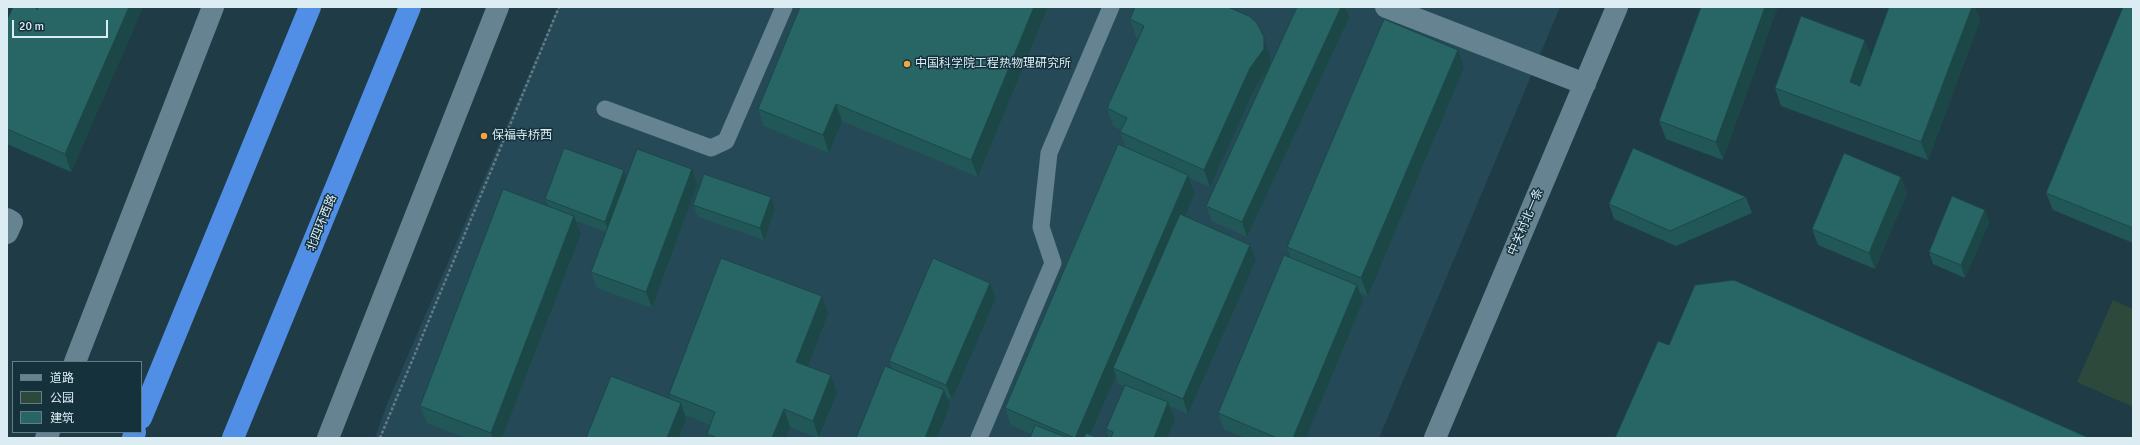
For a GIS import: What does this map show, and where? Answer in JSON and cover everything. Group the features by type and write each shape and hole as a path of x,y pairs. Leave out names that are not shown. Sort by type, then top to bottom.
{"highway":[{"path":"142,416 310,7"},
{"name":"北四环西路","path":"233,438 410,7"}],"street":[{"path":"75,361 213,7"},
{"path":"328,438 498,7"},
{"path":"1386,7 1585,84"},
{"name":"中关村北一条","path":"1436,438 1617,7"},
{"path":"7,219 12,222 7,233"}],"lane":[{"path":"605,109 711,148 726,142 784,7"},
{"path":"979,438 1053,263 1041,227 1049,153 1111,7"}],"path":[{"path":"380,438 560,7"}],"shaded area":[{"path":"558,7 1560,7 1379,438 375,438 387,404"}],"green space":[{"path":"2113,300 2133,309 2133,407 2077,382"}],"building":[{"path":"13,7 36,7 37,10 38,7 129,7 65,154 7,129 7,20"},
{"name":"中国科学院工程热物理研究所","path":"800,7 1034,7 971,160 836,104 823,135 758,109"},
{"path":"1135,7 1228,7 1249,16 1257,23 1264,37 1264,49 1250,68 1204,170 1120,132 1127,118 1107,108 1144,26 1130,19"},
{"path":"1297,7 1341,7 1242,222 1206,206"},
{"path":"1701,7 1765,7 1716,142 1659,121"},
{"path":"1889,7 1972,7 1921,142 1775,88 1801,16 1865,40 1850,82 1860,86"},
{"path":"2123,7 2133,7 2133,228 2046,193"},
{"path":"1384,19 1458,50 1361,278 1287,247"},
{"path":"1118,144 1188,175 1075,438 1005,408"},
{"path":"564,148 624,170 605,222 545,199"},
{"path":"1633,148 1746,197 1670,231 1609,204"},
{"path":"637,149 692,169 646,292 591,272"},
{"path":"1844,153 1901,177 1869,253 1812,229"},
{"path":"704,174 771,197 760,228 693,205"},
{"path":"503,189 574,216 491,433 420,406"},
{"path":"1952,196 1985,210 1961,265 1929,252"},
{"path":"1180,214 1250,245 1183,399 1113,368"},
{"path":"1284,255 1357,285 1293,438 1277,438 1218,413"},
{"path":"721,258 822,296 796,362 831,375 813,421 784,409 772,438 718,438 707,434 715,412 669,394"},
{"path":"933,258 990,283 946,385 889,361"},
{"path":"1734,280 2089,438 1615,438 1658,341 1669,345 1695,285"},
{"path":"885,366 944,390 925,438 856,438"},
{"path":"611,376 681,403 667,438 586,438"},
{"path":"1125,385 1168,402 1154,438 1111,438 1113,432 1106,429"},
{"path":"1035,425 1068,438 1030,438"},
{"path":"1086,433 1099,438 1084,438"}],"place":[{"name":"中国科学院工程热物理研究所","path":"907,64"},
{"name":"保福寺桥西","path":"484,136"}]}
